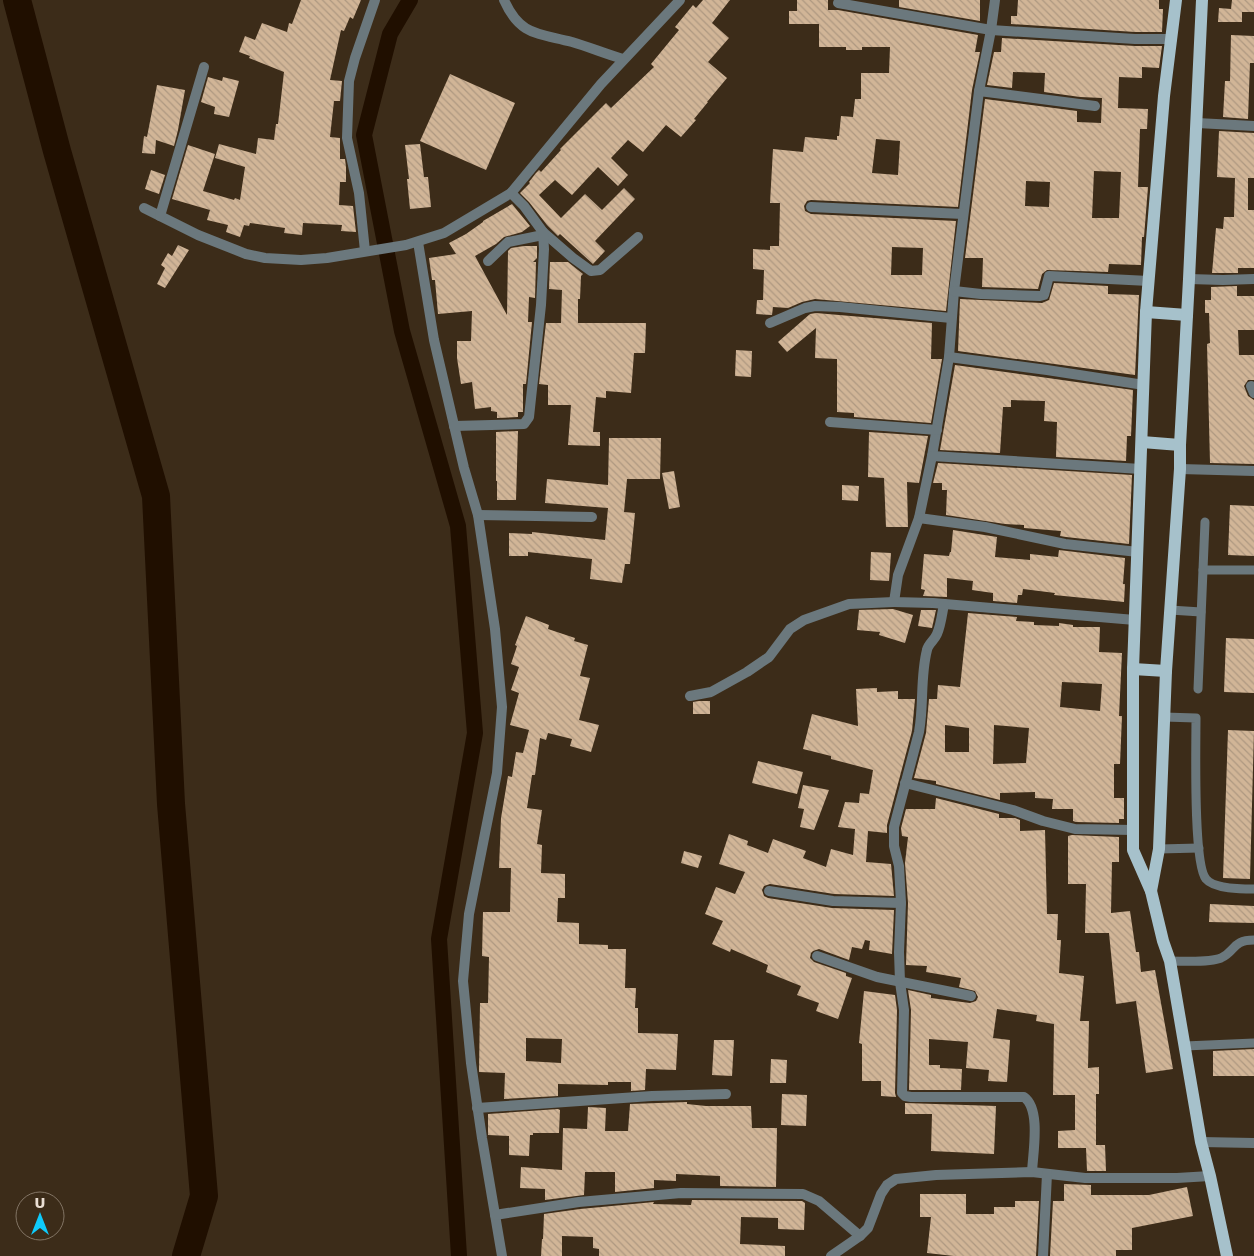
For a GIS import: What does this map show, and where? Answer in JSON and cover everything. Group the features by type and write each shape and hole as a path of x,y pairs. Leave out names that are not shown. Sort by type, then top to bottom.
{"main road":[{"path":"1176,0 1164,105 1146,312 1133,669 1133,850 1151,891 1163,941 1170,961 1201,1142 1227,1256"},
{"path":"1151,891 1159,849 1166,671 1180,469 1202,0"},
{"path":"1146,312 1187,315"},
{"path":"1142,442 1180,445"},
{"path":"1133,669 1166,671"}],"street":[{"path":"369,251 347,138 349,81 375,0"},
{"path":"504,0 511,16 524,28 536,34 573,43 623,59"},
{"path":"144,208 198,235 246,254 264,258 301,260 369,251 406,245 444,233 511,193 623,59 680,0"},
{"path":"894,602 898,575 919,518 937,430 949,357 954,291 979,91 995,0"},
{"path":"838,3 991,30 1135,39 1172,39"},
{"path":"160,216 204,67"},
{"path":"979,91 1095,106"},
{"path":"1197,123 1254,126"},
{"path":"511,193 524,206 543,234 591,271 600,270 638,237"},
{"path":"811,207 963,214"},
{"path":"488,261 508,242 543,234"},
{"path":"454,426 524,424 530,417 541,305 543,234"},
{"path":"418,242 434,340 454,426 478,515 495,629 502,707 497,773 469,914 463,981 478,1108 502,1256"},
{"path":"954,291 1040,296 1044,295 1050,276 1149,280"},
{"path":"1189,279 1254,279"},
{"path":"770,323 805,308 815,306 951,318"},
{"path":"949,357 1144,385"},
{"path":"830,422 937,430"},
{"path":"932,456 1141,469"},
{"path":"1180,469 1254,471"},
{"path":"478,515 592,517"},
{"path":"919,518 986,527 1065,544 1138,552"},
{"path":"690,696 711,692 747,672 769,657 790,629 804,620 849,604 909,601 1135,620"},
{"path":"944,604 939,630 927,649 921,721 894,827 894,846 899,866 901,903 899,952 900,982 904,1010 902,1093 905,1096 911,1097 1024,1097 1028,1100 1035,1115 1032,1172"},
{"path":"905,783 1013,810 1075,829 1133,830"},
{"path":"769,891 833,901 901,903"},
{"path":"817,956 877,977 971,996"},
{"path":"478,1108 652,1096 726,1094"},
{"path":"1201,1142 1254,1143"},
{"path":"831,1256 860,1236 868,1228 881,1194 887,1185 896,1179 936,1174 1032,1172 1085,1178 1210,1176"},
{"path":"1043,1256 1047,1174"},
{"path":"494,1216 579,1202 681,1193 803,1194 820,1201 860,1236"}],"lane":[{"path":"1198,689 1205,522"},
{"path":"1203,570 1254,570"},
{"path":"1170,610 1201,612"},
{"path":"1164,717 1196,718 1196,820 1205,879 1215,885 1239,889 1254,889"},
{"path":"1159,849 1199,848"},
{"path":"1170,961 1214,960 1222,957 1236,944 1245,940 1254,940"},
{"path":"1184,1046 1254,1043"}],"building":[{"path":"301,0 361,0 353,19 350,17 344,31 341,30 330,80 342,81 340,101 334,101 330,137 340,138 340,159 345,159 346,182 340,182 339,205 353,206 356,232 341,231 342,225 303,223 302,235 284,233 285,228 250,223 249,226 244,225 240,237 226,232 228,225 207,220 210,210 172,199 188,145 215,154 203,191 240,200 245,167 215,158 219,144 256,154 258,138 274,140 276,124 278,124 284,72 239,52 245,36 255,40 262,23 287,32 289,23 292,24"},
{"path":"703,0 730,0 712,23 729,38 708,62 727,78 694,119 696,120 681,137 666,125 643,152 628,140 611,158 628,175 618,186 598,167 572,195 555,180 539,195 561,218 585,194 602,210 624,188 635,199 595,241 605,251 593,264 560,234 558,236 520,193 530,183 536,173 539,170 541,172 560,149 606,103 611,108 654,67 651,64 679,30 675,27 693,5 696,8"},
{"path":"797,0 828,0 828,10 838,10 978,35 975,52 980,52 972,90 958,207 811,200 807,201 804,206 805,211 811,214 956,221 946,311 815,299 788,308 773,307 772,315 756,314 757,300 763,300 764,270 753,269 753,249 770,250 770,246 779,246 780,203 770,203 773,149 803,152 805,137 837,140 841,116 853,117 855,99 861,99 861,73 889,73 890,47 862,47 862,50 846,50 846,47 819,47 819,24 789,24 789,11 797,11","holes":["876,139 900,141 898,175 872,173","892,247 923,248 922,275 891,275"]},
{"path":"899,0 980,0 980,21 899,7"},
{"path":"1018,0 1159,0 1159,9 1163,9 1162,32 1011,24 1011,16 1017,16"},
{"path":"1232,0 1254,0 1254,12 1242,12 1242,22 1218,22 1219,8 1231,9"},
{"path":"1231,35 1254,36 1254,63 1250,63 1248,119 1223,117 1225,81 1230,81"},
{"path":"1002,38 1162,46 1159,68 1142,67 1142,78 1119,77 1118,108 1148,109 1147,129 1140,129 1138,187 1148,187 1144,237 1142,237 1141,265 1109,264 1108,272 1047,270 1042,274 1038,289 982,287 983,258 965,258 985,99 1077,111 1077,122 1101,123 1102,98 1044,92 1045,73 1013,72 1012,88 987,85 994,52 1001,52","holes":["1094,171 1121,172 1119,218 1092,218","1026,181 1050,182 1049,207 1025,206"]},
{"path":"450,74 515,103 486,170 420,141"},
{"path":"208,77 222,81 223,77 239,81 229,117 214,114 215,107 201,102"},
{"path":"157,85 185,90 178,130 174,146 156,140 155,154 142,153 144,136 147,137"},
{"path":"1219,131 1254,133 1254,178 1248,178 1248,210 1254,210 1254,268 1238,268 1238,273 1212,273 1216,228 1223,229 1224,217 1234,217 1235,178 1217,177"},
{"path":"420,144 424,177 428,177 431,207 410,209 405,145"},
{"path":"151,170 165,175 159,194 145,189"},
{"path":"512,204 530,226 522,232 504,237 475,256 507,315 508,251 511,248 537,246 537,258 533,262 536,262 535,298 529,297 528,322 532,322 526,384 523,384 523,412 518,412 518,417 497,418 497,412 491,411 491,407 475,409 472,382 461,384 457,358 457,341 471,341 472,311 438,314 435,280 432,280 429,258 456,254 449,243"},
{"path":"178,245 189,250 165,288 157,284 165,268 161,265 168,253 172,256"},
{"path":"550,262 568,262 583,274 581,276 580,299 578,299 578,323 646,323 645,353 634,353 631,393 606,391 606,398 596,397 593,432 600,432 600,446 568,445 571,405 548,405 548,385 539,384 546,323 561,323 562,290 549,289"},
{"path":"1054,283 1108,286 1108,294 1139,295 1135,375 958,351 960,299 1042,303 1049,300"},
{"path":"1237,286 1237,296 1254,296 1254,330 1238,330 1239,355 1254,355 1254,380 1248,380 1244,386 1248,396 1254,400 1254,464 1210,463 1207,344 1210,343 1209,313 1205,313 1205,300 1211,300 1211,287"},
{"path":"810,314 932,323 931,359 942,359 931,423 854,417 854,413 837,412 837,359 815,358 816,328 787,352 778,342"},
{"path":"736,350 752,351 751,377 735,376"},
{"path":"955,365 1133,390 1131,436 1127,436 1126,461 1056,457 1057,422 1044,421 1045,401 1011,400 1011,407 1003,407 1000,453 940,450"},
{"path":"518,431 516,500 497,500 496,432"},
{"path":"869,432 928,436 919,483 907,482 908,527 886,527 884,478 868,477"},
{"path":"609,438 661,438 660,479 627,479 624,512 635,513 630,564 625,564 622,583 590,579 592,559 528,552 528,556 509,556 509,533 532,534 532,532 605,540 608,508 545,503 547,479 608,485"},
{"path":"938,463 1132,475 1129,544 1066,537 1060,536 1061,531 1024,528 1024,525 946,515 947,490 942,490 942,483 933,483"},
{"path":"674,471 680,507 669,509 662,473"},
{"path":"842,485 859,486 858,501 842,500"},
{"path":"1230,505 1254,506 1254,556 1228,555"},
{"path":"953,530 997,537 995,557 1030,560 1030,554 1058,557 1059,550 1125,558 1124,602 1054,595 1055,593 1023,589 1022,595 1018,595 1017,603 993,601 993,593 972,590 973,581 947,578 947,597 923,596 925,590 921,589 924,554 949,556"},
{"path":"871,552 891,553 889,581 870,580"},
{"path":"893,609 913,615 905,643 879,635 880,632 857,630 859,610"},
{"path":"921,610 936,610 932,628 918,626"},
{"path":"968,613 1017,617 1016,621 1034,622 1034,625 1059,626 1059,623 1073,625 1073,627 1100,627 1099,652 1122,653 1119,716 1122,716 1120,764 1114,764 1114,798 1124,798 1124,819 1119,819 1119,823 1076,822 1073,821 1073,809 1052,809 1053,799 1035,798 1035,792 1000,793 1000,800 936,784 936,781 914,778 926,733 929,699 937,699 938,685 960,687","holes":["1062,682 1102,684 1100,711 1060,707","945,725 969,728 969,752 945,752","994,725 1029,728 1026,763 993,764"]},
{"path":"526,616 549,625 548,629 575,638 574,641 588,645 580,676 590,678 579,720 599,725 591,752 570,746 572,739 548,733 546,740 540,738 535,775 532,775 527,808 542,810 537,844 542,845 541,873 565,874 565,898 558,898 557,922 579,923 579,944 608,945 608,949 626,949 625,988 636,988 635,1008 638,1008 638,1033 678,1034 676,1070 646,1069 645,1090 631,1091 631,1082 608,1082 608,1085 558,1084 558,1096 504,1099 505,1073 479,1072 480,1003 488,1003 489,957 482,956 483,912 510,912 511,868 499,868 501,818 508,776 512,777 516,752 523,753 529,730 510,725 519,693 511,690 519,667 511,664 517,646 515,645","holes":["526,1038 562,1039 561,1063 526,1061"]},
{"path":"1226,638 1254,639 1254,693 1224,692"},
{"path":"877,688 877,692 898,691 898,699 915,699 912,731 887,825 887,833 868,831 866,862 891,864 894,896 834,894 770,884 764,886 762,890 764,896 768,898 832,908 894,910 892,954 869,950 870,941 865,940 862,949 852,947 849,960 819,949 811,953 810,958 814,962 846,973 846,976 852,978 838,1019 816,1011 819,1003 797,995 801,986 766,972 768,965 731,949 730,952 712,944 723,921 705,914 716,887 735,894 745,872 719,864 729,834 748,841 747,845 768,853 773,839 806,851 803,858 826,867 831,849 853,855 855,829 838,827 845,802 859,803 860,793 869,794 873,770 831,759 831,756 803,749 812,714 858,726 856,689"},
{"path":"710,701 710,714 693,714 693,702"},
{"path":"1228,730 1254,731 1250,879 1223,878"},
{"path":"758,761 803,772 797,794 752,783"},
{"path":"803,785 829,790 814,830 800,827 804,809 798,808"},
{"path":"936,798 999,814 999,818 1015,818 1020,820 1020,831 1045,830 1047,914 1058,914 1057,940 1061,940 1059,973 1084,976 1080,1021 1089,1021 1088,1068 1099,1067 1099,1094 1096,1094 1096,1145 1105,1145 1106,1171 1087,1171 1086,1148 1058,1148 1058,1131 1075,1130 1075,1095 1053,1095 1054,1024 1036,1021 1037,1015 997,1009 993,1038 1010,1040 1007,1082 988,1081 989,1070 966,1068 968,1042 929,1039 929,1065 940,1065 940,1068 962,1069 961,1090 909,1090 911,1010 908,990 931,995 931,998 970,1003 976,1001 978,997 975,991 959,987 961,978 926,972 927,966 906,965 908,903 905,863 908,837 902,836 901,828 906,809 935,809"},
{"path":"1068,836 1119,837 1119,862 1112,862 1111,913 1130,911 1136,952 1139,952 1141,972 1155,970 1173,1069 1146,1073 1136,1001 1116,1004 1109,933 1085,933 1086,884 1068,884"},
{"path":"684,851 702,856 698,868 681,863"},
{"path":"1210,904 1254,906 1254,923 1209,922"},
{"path":"864,991 895,995 897,1010 896,1097 881,1096 881,1081 862,1081 862,1044 859,1043"},
{"path":"714,1040 734,1040 732,1076 712,1075"},
{"path":"1254,1049 1254,1076 1213,1076 1213,1051"},
{"path":"771,1059 787,1060 786,1083 770,1083"},
{"path":"782,1094 807,1095 806,1126 781,1125"},
{"path":"687,1102 687,1104 706,1106 751,1106 752,1128 777,1128 776,1187 720,1186 720,1176 676,1174 676,1181 654,1180 654,1188 615,1192 615,1172 585,1172 584,1195 545,1200 545,1189 520,1188 521,1167 562,1170 563,1128 587,1129 588,1107 606,1108 605,1131 628,1131 630,1104"},
{"path":"905,1103 996,1106 994,1154 931,1151 932,1114 905,1114"},
{"path":"560,1110 559,1133 533,1133 533,1135 530,1135 529,1156 509,1155 509,1136 488,1135 488,1114"},
{"path":"1064,1184 1091,1185 1091,1195 1149,1195 1187,1187 1193,1216 1132,1228 1132,1250 1116,1250 1116,1256 1050,1256 1053,1201 1064,1201"},
{"path":"920,1194 966,1194 966,1214 994,1214 994,1207 1015,1207 1015,1201 1039,1201 1036,1256 954,1256 927,1253 931,1217 920,1217"},
{"path":"692,1200 802,1201 805,1203 804,1230 778,1229 778,1218 741,1217 740,1244 785,1246 785,1256 599,1256 599,1249 593,1248 593,1237 562,1236 562,1256 541,1256 544,1214 654,1202 653,1204 691,1205"}],"waterway":[{"path":"17,0 57,151 156,496 171,804 204,1196 186,1256"},
{"path":"410,0 390,34 364,135 402,331 458,526 475,733 439,939 459,1256"}]}
